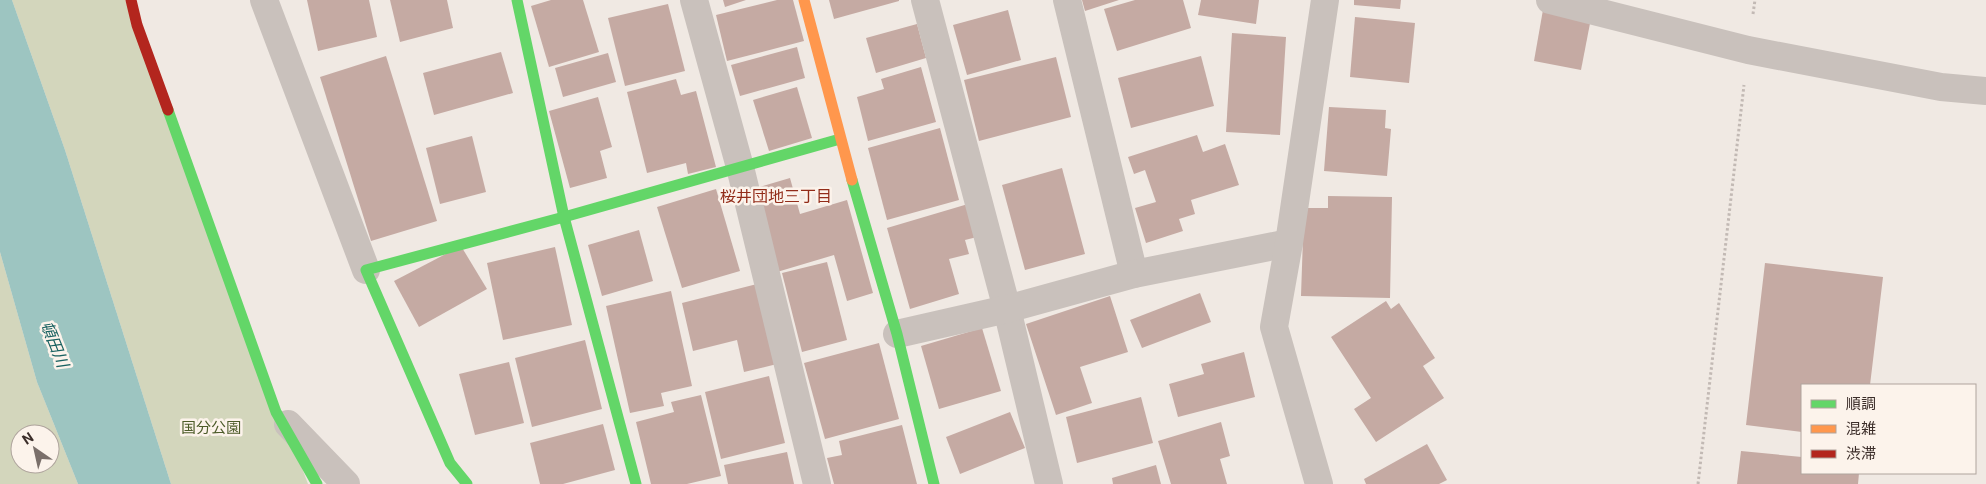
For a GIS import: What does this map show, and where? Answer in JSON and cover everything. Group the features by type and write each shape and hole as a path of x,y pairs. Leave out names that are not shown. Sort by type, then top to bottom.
{"street":[{"path":"131,0 137,25 276,412 317,484"},
{"path":"264,0 366,270 450,463 467,484"},
{"path":"517,0 564,217 636,484"},
{"path":"694,0 740,167 817,484"},
{"path":"804,0 840,139 897,334 934,484"},
{"path":"926,0 1007,309 1049,484"},
{"path":"1067,0 1134,274"},
{"path":"1319,484 1274,327 1289,243 1324,0"},
{"path":"1550,0 1748,50 1941,87 1986,91"},
{"path":"366,270 564,217 840,139"},
{"path":"897,334 1007,309 1134,274 1289,243"},
{"path":"276,412 346,484"}],"path":[{"path":"1698,484 1755,0"}],"green space":[{"name":"国分公園","path":"12,0 125,0 308,484 171,484 65,150"},
{"path":"0,252 37,382 54,424 10,424 10,474 60,474 60,439 78,484 0,484"}],"water":[{"name":"頓田川","path":"0,0 12,0 65,150 171,484 78,484 60,439 60,424 54,424 37,382 0,252"}],"building":[{"path":"307,0 369,0 377,37 318,51"},
{"path":"390,0 447,0 453,28 400,42"},
{"path":"551,0 583,0 599,52 549,67 531,6"},
{"path":"723,0 746,0 725,7"},
{"path":"777,0 793,0 804,41 727,61 716,15"},
{"path":"829,0 899,0 899,1 834,19"},
{"path":"1082,0 1119,0 1085,11"},
{"path":"1135,0 1183,0 1191,28 1117,51 1104,9"},
{"path":"1201,0 1259,0 1256,24 1198,15"},
{"path":"1354,0 1401,0 1400,9 1354,5"},
{"path":"668,4 685,71 625,86 608,18"},
{"path":"1544,4 1592,13 1581,70 1534,61"},
{"path":"1008,10 1021,60 967,75 953,25"},
{"path":"1355,17 1415,23 1409,83 1350,77"},
{"path":"917,24 926,58 876,73 866,38"},
{"path":"1232,33 1286,37 1280,135 1226,132"},
{"path":"797,47 805,78 740,96 731,65"},
{"path":"501,52 513,93 434,115 423,73"},
{"path":"608,53 616,82 563,97 555,68"},
{"path":"386,56 437,221 371,241 320,77"},
{"path":"1201,56 1214,106 1131,128 1118,78"},
{"path":"1056,57 1071,117 979,141 964,80"},
{"path":"921,67 936,122 868,141 857,97 884,89 881,79"},
{"path":"676,79 681,95 696,91 716,167 688,174 686,163 647,173 627,92"},
{"path":"797,87 812,138 769,151 753,100"},
{"path":"598,97 612,147 600,151 607,178 570,188 549,111"},
{"path":"1329,107 1386,110 1385,128 1391,129 1387,176 1324,171"},
{"path":"940,128 959,200 887,220 868,148"},
{"path":"1197,135 1203,152 1225,144 1239,185 1191,200 1195,214 1179,219 1183,231 1146,243 1135,208 1156,202 1145,170 1134,174 1128,157"},
{"path":"472,136 486,192 440,204 426,148"},
{"path":"1062,168 1085,254 1025,270 1002,185"},
{"path":"790,178 800,214 847,200 873,293 847,301 834,255 777,272 753,189"},
{"path":"716,189 740,271 682,288 657,207"},
{"path":"1328,196 1392,197 1390,298 1301,296 1304,208 1328,208"},
{"path":"968,204 977,237 965,240 969,254 949,259 959,294 910,309 887,228"},
{"path":"639,230 653,281 602,296 588,245"},
{"path":"461,246 487,289 419,327 394,281"},
{"path":"555,247 572,325 503,340 487,263"},
{"path":"827,262 847,340 802,352 782,273"},
{"path":"1765,263 1883,277 1870,384 1801,384 1801,432 1746,425"},
{"path":"757,284 777,364 744,372 737,340 693,351 682,303"},
{"path":"671,291 692,386 661,393 664,406 630,413 606,306"},
{"path":"1200,293 1211,322 1142,348 1130,320"},
{"path":"1110,296 1128,352 1080,367 1092,403 1056,415 1026,324"},
{"path":"1386,301 1391,309 1399,303 1435,358 1423,366 1444,398 1376,442 1354,409 1371,398 1331,337"},
{"path":"982,328 1001,391 939,409 921,346"},
{"path":"585,340 602,409 532,427 515,358"},
{"path":"879,343 899,419 825,439 804,363"},
{"path":"1244,352 1255,397 1178,417 1169,384 1204,374 1201,364"},
{"path":"509,362 524,423 475,435 459,374"},
{"path":"769,376 785,443 721,459 705,392"},
{"path":"701,395 721,476 687,484 651,484 636,422 674,412 671,402"},
{"path":"1141,397 1153,443 1077,463 1066,417"},
{"path":"1010,412 1025,448 960,474 946,437"},
{"path":"1221,422 1230,456 1220,459 1227,484 1171,484 1158,441"},
{"path":"603,424 615,470 563,484 540,484 530,443"},
{"path":"902,425 917,484 834,484 827,458 842,455 839,441"},
{"path":"1427,444 1447,480 1439,484 1366,484 1364,479"},
{"path":"1741,451 1801,457 1801,474 1859,474 1858,484 1737,484"},
{"path":"787,452 794,484 728,484 724,465"},
{"path":"1156,465 1161,484 1113,484 1112,478"}],"traffic: fast":[{"path":"517,0 564,217 636,484"},
{"path":"168,110 276,412 317,484"},
{"path":"467,484 450,463 366,270 564,217 840,139"},
{"path":"852,180 897,334 934,484"}],"traffic: slow":[{"path":"804,0 852,180"}],"traffic: jam":[{"path":"131,0 137,25 168,110"}],"district":[{"name":"桜井団地三丁目","path":"776,196"}]}
